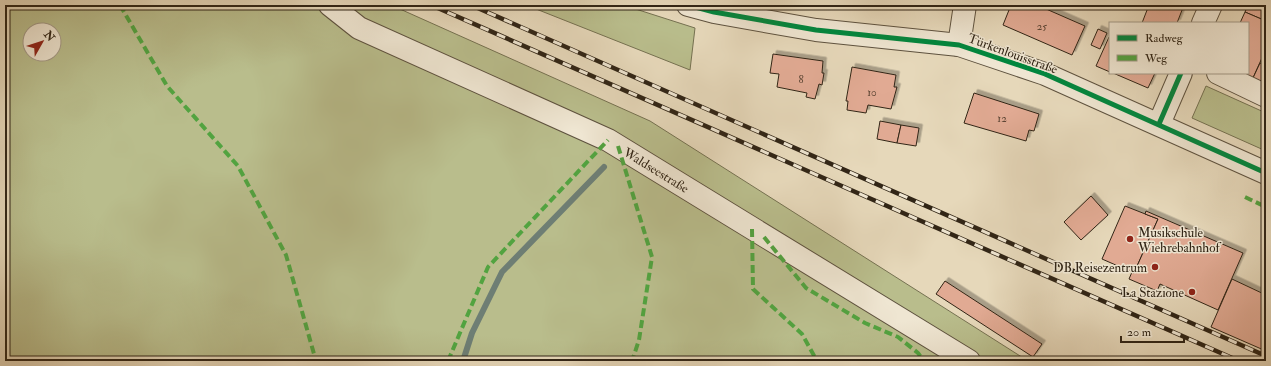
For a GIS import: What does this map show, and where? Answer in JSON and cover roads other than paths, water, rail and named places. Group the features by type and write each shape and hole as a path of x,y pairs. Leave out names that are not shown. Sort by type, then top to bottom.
{"street":[{"name":"Waldseestraße","path":"330,5 359,28 608,140 969,361"},
{"name":"Türkenlouisstraße","path":"688,5 714,12 816,30 959,45 1045,74 1266,173"},
{"path":"959,45 965,5"},
{"path":"1203,22 1211,5"},
{"path":"1159,124 1181,74"},
{"path":"1220,74 1266,96"}],"waterway":[{"path":"463,361 472,333 502,272 604,167"}],"railway":[{"path":"431,5 1239,361"},
{"path":"471,5 1266,356"}],"place":[{"name":"Musikschule Wiehrebahnhof","path":"1130,239"},
{"name":"DB Reisezentrum","path":"1155,267"},
{"name":"La Stazione","path":"1192,292"}]}
